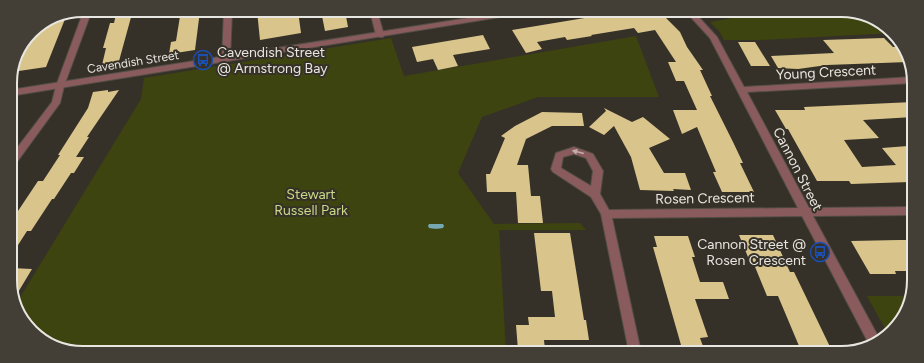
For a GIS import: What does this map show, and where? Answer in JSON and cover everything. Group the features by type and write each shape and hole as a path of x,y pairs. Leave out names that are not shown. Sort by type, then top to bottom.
{"street":[{"path":"17,155 56,103 60,86 85,17"},
{"path":"226,60 228,17"},
{"path":"375,17 380,35"},
{"name":"Cavendish Street","path":"17,92 226,60 487,17"},
{"name":"Cannon Street","path":"695,17 713,36 804,212 872,338"},
{"name":"Young Crescent","path":"741,90 907,80"},
{"path":"595,194 598,171 590,156 574,150 559,154 556,170 595,194 606,214 634,346"},
{"name":"Rosen Crescent","path":"606,214 907,211"}],"green space":[{"path":"737,17 841,17 862,20 885,33 760,40 724,40 719,31 710,22"},
{"name":"Stewart Russell Park","path":"636,36 659,97 538,97 482,117 458,173 494,224 580,223 586,230 499,230 506,346 83,346 62,343 46,335 33,324 28,317 19,298 141,99 144,78 391,38 404,76"},
{"path":"867,296 905,296 900,309 885,329"}],"building":[{"path":"115,17 131,17 119,61 102,65 106,48 103,48 110,23 114,23"},
{"path":"180,17 199,17 195,50 169,54 171,42 176,41"},
{"path":"258,17 299,17 301,33 260,40"},
{"path":"322,17 346,17 348,27 325,31"},
{"path":"591,17 665,17 680,32 687,47 703,70 700,70 712,96 710,96 743,163 740,163 754,192 722,192 713,172 716,172 697,127 682,134 673,110 697,110 684,81 676,81 668,62 676,62 655,30 638,33 634,28 567,40 565,37 537,42 542,49 526,53 512,30"},
{"path":"65,20 46,67 18,71 24,54 39,33"},
{"path":"483,35 490,49 453,55 458,66 438,70 433,59 417,62 412,47"},
{"path":"884,38 893,47 896,47 903,62 827,65 798,69 778,68 771,56 834,53 823,40"},
{"path":"738,42 755,42 770,66 751,66"},
{"path":"119,90 87,137 89,137 76,157 84,157 74,173 71,173 31,231 27,231 17,247 17,212 38,181 43,181 60,155 58,155 88,108 93,92"},
{"path":"907,102 907,117 863,120 879,138 844,140 862,167 896,165 882,148 907,146 907,182 851,184 849,181 817,181 788,129 786,129 775,110 805,110 804,107"},
{"path":"604,108 632,122 643,117 670,139 649,148 664,173 685,173 691,190 640,190 631,157 614,126 604,135 589,127 606,111"},
{"path":"542,112 582,113 584,126 552,126 526,139 517,165 528,165 531,196 540,196 543,223 518,223 516,192 487,192 486,174 490,174 505,138 501,136 515,126"},
{"path":"534,233 570,233 584,320 586,320 589,340 544,340 545,346 518,346 516,325 529,325 528,317 555,317 552,291 541,291"},
{"path":"739,235 773,235 790,272 794,272 830,346 799,346 778,296 767,296 751,257 748,257"},
{"path":"654,236 688,236 695,257 692,257 700,282 723,282 729,299 695,299 708,337 700,338 703,346 681,346 653,247 657,247"},
{"path":"907,240 907,271 895,271 896,274 870,274 851,241"},
{"path":"17,268 32,269 18,292"}],"waterway":[{"path":"431,226 441,226"}],"place":[{"name":"Cavendish Street @ Armstrong Bay","path":"203,60"},
{"name":"Cannon Street @ Rosen Crescent","path":"820,252"}]}
